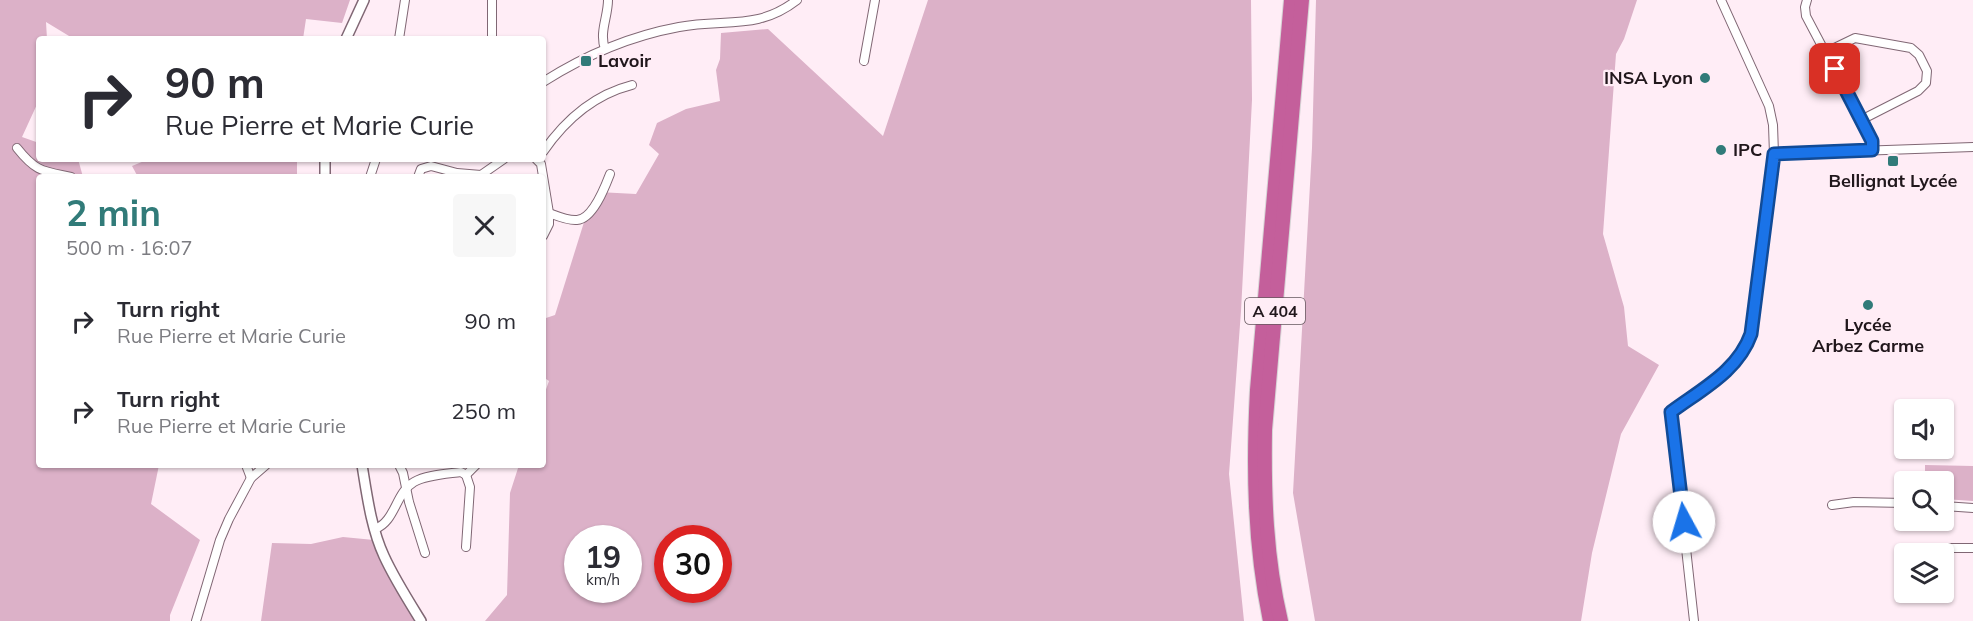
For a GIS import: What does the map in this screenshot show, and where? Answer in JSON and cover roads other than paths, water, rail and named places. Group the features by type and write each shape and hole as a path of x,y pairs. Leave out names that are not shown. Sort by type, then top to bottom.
{"highway":[{"name":"A 404","path":"1270,621 1256,529 1255,433 1291,0"},
{"name":"A 404","path":"1281,621 1267,532 1264,480 1265,430 1302,0"}],"street":[{"path":"347,36 364,0"},
{"path":"399,36 405,0"},
{"path":"492,0 492,36"},
{"path":"605,49 602,40 608,0"},
{"path":"546,80 574,63 605,49 677,27 761,19 783,11 797,0"},
{"path":"864,61 875,0"},
{"path":"1694,621 1671,412 1728,370 1748,344 1774,154 1773,125 1769,106 1721,0"},
{"path":"1807,0 1806,16 1872,141 1872,150"},
{"path":"1826,52 1855,38 1911,48 1919,55 1927,71 1926,83 1918,91 1861,120"},
{"path":"546,148 569,120 596,99 614,89 632,85"},
{"path":"1774,154 1973,147"},
{"path":"17,148 40,171 56,174"},
{"path":"485,174 500,162"},
{"path":"419,174 421,169 426,167 452,174"},
{"path":"549,213 576,220 583,219 602,194 610,174"},
{"path":"546,195 549,213 549,224 546,230"},
{"path":"247,468 251,478"},
{"path":"196,621 220,540 251,478 263,468"},
{"path":"363,468 375,530 389,566 421,621"},
{"path":"400,468 425,553"},
{"path":"466,476 473,468"},
{"path":"375,530 384,525 393,514 407,488 421,479 461,472 466,476 470,487 466,547"},
{"path":"1832,505 1854,502 1894,503"},
{"path":"1954,507 1973,508"},
{"path":"1954,547 1973,548"}],"place":[{"name":"Lavoir","path":"586,61"},
{"name":"INSA Lyon","path":"1705,78"},
{"name":"IPC","path":"1721,150"},
{"name":"Bellignat Lycée","path":"1893,161"},
{"name":"Lycée Arbez Carme","path":"1868,305"}]}
